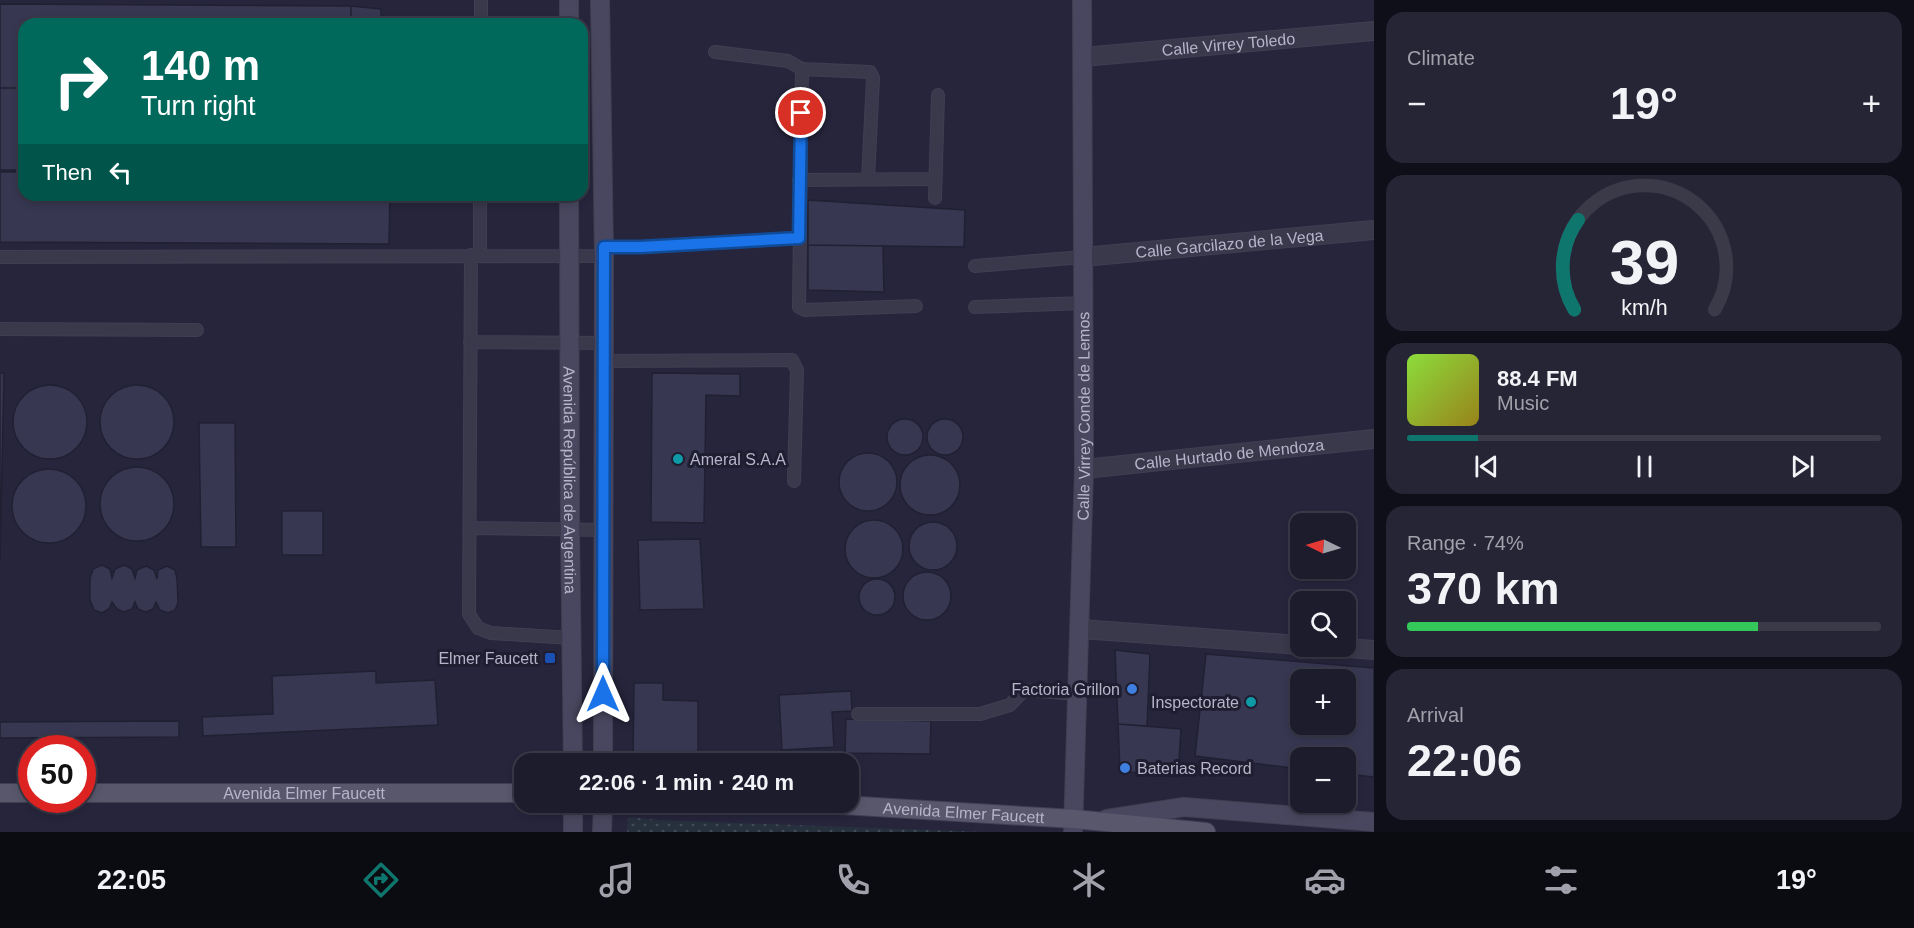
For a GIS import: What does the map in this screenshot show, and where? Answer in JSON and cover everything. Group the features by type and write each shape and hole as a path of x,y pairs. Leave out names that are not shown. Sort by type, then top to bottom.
{"main road":[{"path":"569,0 569,18"},
{"name":"Avenida República de Argentina","path":"600,0 604,252 603,753"},
{"name":"Calle Virrey Conde de Lemos","path":"1074,825 1084,469 1082,0"},
{"name":"Avenida República de Argentina","path":"569,201 573,753"},
{"path":"0,793 18,793"},
{"name":"Avenida Elmer Faucett","path":"96,793 514,793"},
{"name":"Avenida Elmer Faucett","path":"859,807 1074,825 1099,820 1206,832"},
{"path":"1099,820 1184,807 1374,822"},
{"path":"573,813 573,832"},
{"path":"603,813 603,832"}],"street":[{"name":"Calle Virrey Toledo","path":"1083,57 1374,30"},
{"name":"Calle Garcilazo de la Vega","path":"1083,257 1374,231"},
{"name":"Calle Hurtado de Mendoza","path":"1084,469 1374,439"},
{"path":"1081,629 1290,644"},
{"path":"1356,649 1374,650"}],"lane":[{"path":"481,18 482,0"},
{"path":"715,52 788,61 802,69 870,72 872,74 868,179"},
{"path":"802,69 799,307 801,309 916,306"},
{"path":"935,198 938,95"},
{"path":"799,180 935,178"},
{"path":"480,201 470,342 469,614 478,628 491,633 571,638"},
{"path":"0,257 569,256 641,247 799,238"},
{"path":"975,266 1083,257"},
{"path":"975,307 1084,303"},
{"path":"0,329 197,330"},
{"path":"470,342 569,343 604,352 792,360 797,370 794,481"},
{"path":"470,528 604,530"},
{"path":"858,714 980,714 1010,705 1024,690 1078,694"}],"shaded area":[{"path":"628,817 659,820 984,832 627,832"}],"building":[{"path":"0,4 351,6 351,18 18,18 18,88 0,88"},
{"path":"351,6 381,9 381,18 351,18"},
{"path":"0,88 18,88 18,170 0,170"},
{"path":"0,172 18,172 18,201 390,201 389,244 0,242"},
{"path":"808,200 965,210 964,247 808,245"},
{"path":"808,245 883,246 884,292 808,290"},
{"path":"0,373 4,373 0,561"},
{"name":"Ameral S.A.A","path":"652,373 740,374 740,396 706,395 704,523 651,522"},
{"path":"50,385 64,388 76,396 84,408 87,422 84,436 76,448 64,456 50,459 36,456 24,448 16,436 13,422 16,408 24,396 36,388"},
{"path":"137,385 151,388 163,396 171,408 174,422 171,436 163,448 151,456 137,459 123,456 111,448 103,436 100,422 103,408 111,396 123,388"},
{"path":"905,419 918,424 923,437 918,450 905,455 892,450 887,437 892,424"},
{"path":"945,419 958,424 963,437 958,450 945,455 932,450 927,437 932,424"},
{"path":"199,423 235,423 236,547 201,547"},
{"path":"868,453 879,455 892,466 897,482 895,493 884,506 868,511 857,509 844,498 839,482 841,471 852,458"},
{"path":"924,455 936,455 952,463 958,473 960,485 958,497 952,507 936,515 924,515 908,507 900,491 900,479 908,463"},
{"path":"137,467 151,470 163,478 171,490 174,504 171,518 163,530 151,538 137,541 123,538 111,530 103,518 100,504 103,490 111,478 123,470"},
{"path":"49,469 63,472 75,480 83,492 86,506 83,520 75,532 63,540 49,543 35,540 23,532 15,520 12,506 15,492 23,480 35,472"},
{"path":"282,511 323,511 323,555 282,555"},
{"path":"874,520 885,522 898,533 903,549 901,560 890,573 874,578 863,576 850,565 845,549 847,538 858,525"},
{"path":"928,522 938,522 953,532 957,546 956,555 947,566 938,570 928,570 913,560 909,551 909,541 919,526"},
{"path":"700,539 704,609 640,610 638,540"},
{"path":"102,565 110,569 112,578 115,569 124,565 132,569 135,578 137,570 146,566 154,570 157,579 158,570 167,566 175,570 178,603 175,610 168,613 160,610 156,602 153,609 146,612 138,609 135,602 132,609 124,612 117,609 112,602 109,609 102,613 94,610 90,600 90,578 93,569"},
{"path":"922,572 932,572 947,582 951,596 950,605 941,616 932,620 922,620 907,610 903,601 903,591 913,576"},
{"path":"877,579 890,584 895,597 890,610 877,615 864,610 859,597 864,584"},
{"name":"Factoria Grillon","path":"1115,650 1150,654 1147,726 1118,724"},
{"name":"Inspectorate","path":"1206,654 1374,668 1374,777 1356,775 1356,747 1290,747 1290,768 1195,756"},
{"path":"376,671 376,683 435,680 438,725 203,736 202,717 273,714 272,676"},
{"path":"634,683 663,683 663,700 698,701 698,753 633,753"},
{"path":"851,691 852,711 832,712 834,747 782,750 779,695"},
{"path":"846,719 931,721 930,754 845,753"},
{"path":"179,721 179,737 18,735 18,738 0,738 0,722"},
{"path":"1118,724 1181,729 1178,777 1120,771"}],"place":[{"name":"Ameral S.A.A","path":"678,459"},
{"name":"Elmer Faucett","path":"550,658"},
{"name":"Factoria Grillon","path":"1132,689"},
{"name":"Inspectorate","path":"1251,702"},
{"name":"Baterias Record","path":"1125,768"}],"route":[{"path":"603,694 604,247 799,238 801,113"}]}
